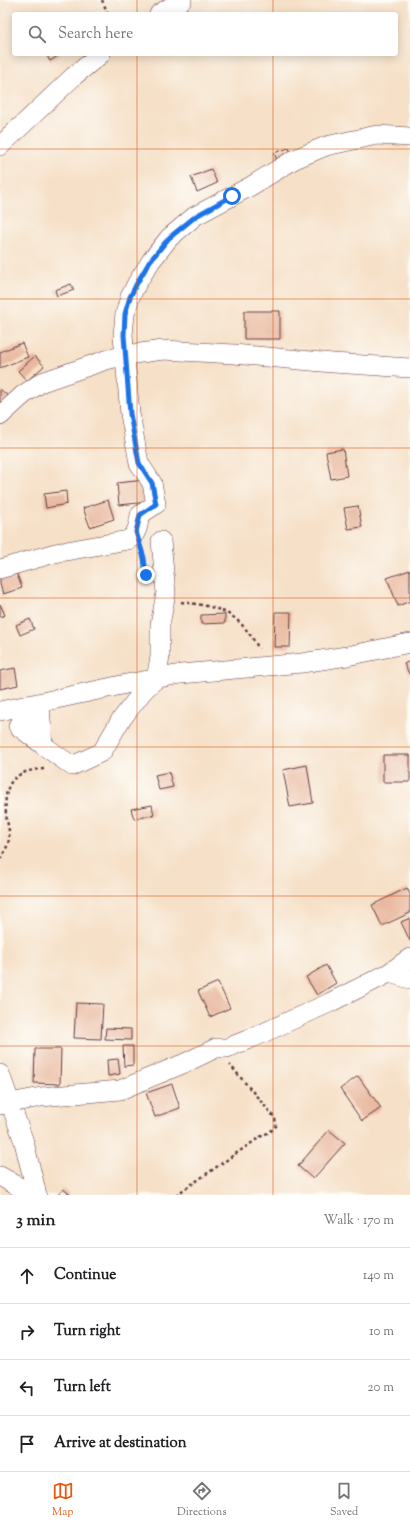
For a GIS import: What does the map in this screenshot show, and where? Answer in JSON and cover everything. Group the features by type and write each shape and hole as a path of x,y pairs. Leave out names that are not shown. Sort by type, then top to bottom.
{"street":[{"path":"162,12 182,0"},
{"path":"0,146 74,76 99,56"},
{"path":"0,569 56,553 128,540 134,536 136,532 140,515 156,504 152,483 139,463 130,414 124,335 125,314 130,297 137,283 150,261 169,238 196,216 311,151 340,142 377,135 410,137"},
{"path":"0,416 23,395 42,382 106,360 126,355 163,350 410,368"},
{"path":"43,745 72,766 102,752 120,721 144,690 156,679 160,657 160,625 166,593 161,541"},
{"path":"0,711 181,674 269,667 347,656 410,643"},
{"path":"5,1104 64,1094 120,1090 185,1063 216,1048 227,1048 252,1038 329,1003 389,973 410,958"},
{"path":"389,973 410,979"},
{"path":"0,1074 5,1104 24,1142 37,1195"},
{"path":"0,1176 33,1195"}],"path":[{"path":"102,0 107,12"},
{"path":"176,601 214,607 230,615 251,635 269,667"},
{"path":"176,1195 271,1131 276,1126 276,1120 270,1111 216,1048"}],"building":[{"path":"47,56 58,56 50,61"},
{"path":"289,148 292,157 278,162 274,153"},
{"path":"211,169 217,183 197,192 191,177"},
{"path":"71,284 74,290 57,296 55,290"},
{"path":"244,311 280,311 280,339 244,339"},
{"path":"22,343 28,357 0,368 0,352"},
{"path":"35,356 44,366 27,381 18,371"},
{"path":"0,389 9,397 0,406"},
{"path":"343,449 347,476 331,479 326,452"},
{"path":"145,480 148,502 119,505 117,483"},
{"path":"66,491 67,504 46,508 44,494"},
{"path":"108,500 114,519 90,527 83,508"},
{"path":"358,506 362,527 348,529 344,508"},
{"path":"15,569 22,588 3,594 0,584 0,574"},
{"path":"410,570 410,601 398,606 387,578"},
{"path":"0,604 5,615 0,617"},
{"path":"275,612 291,612 290,647 274,647"},
{"path":"225,614 225,623 201,624 201,615"},
{"path":"30,619 34,629 20,635 16,625"},
{"path":"410,661 410,675 404,664"},
{"path":"15,668 18,685 0,689 0,671"},
{"path":"383,755 410,755 410,782 383,782"},
{"path":"307,765 313,803 290,807 283,770"},
{"path":"169,772 173,787 159,790 155,775"},
{"path":"152,805 154,815 134,819 131,809"},
{"path":"407,888 410,894 410,913 382,926 372,905"},
{"path":"410,918 410,941 401,922"},
{"path":"326,965 336,983 317,995 306,977"},
{"path":"218,982 230,1008 210,1017 198,991"},
{"path":"76,1003 103,1004 101,1039 74,1038"},
{"path":"106,1028 131,1029 131,1040 105,1039"},
{"path":"123,1046 133,1046 133,1065 124,1066"},
{"path":"35,1049 61,1049 60,1084 34,1083"},
{"path":"118,1059 120,1074 108,1076 107,1060"},
{"path":"358,1076 381,1108 362,1121 340,1089"},
{"path":"172,1084 180,1108 155,1117 146,1093"},
{"path":"329,1130 345,1143 313,1179 298,1166"},
{"path":"63,1189 71,1195 58,1195"}],"route":[{"path":"146,575 144,558 136,532 140,515 156,504 152,483 139,463 130,414 124,335 125,314 130,297 137,283 150,261 169,238 196,216 213,205 232,196"}]}
